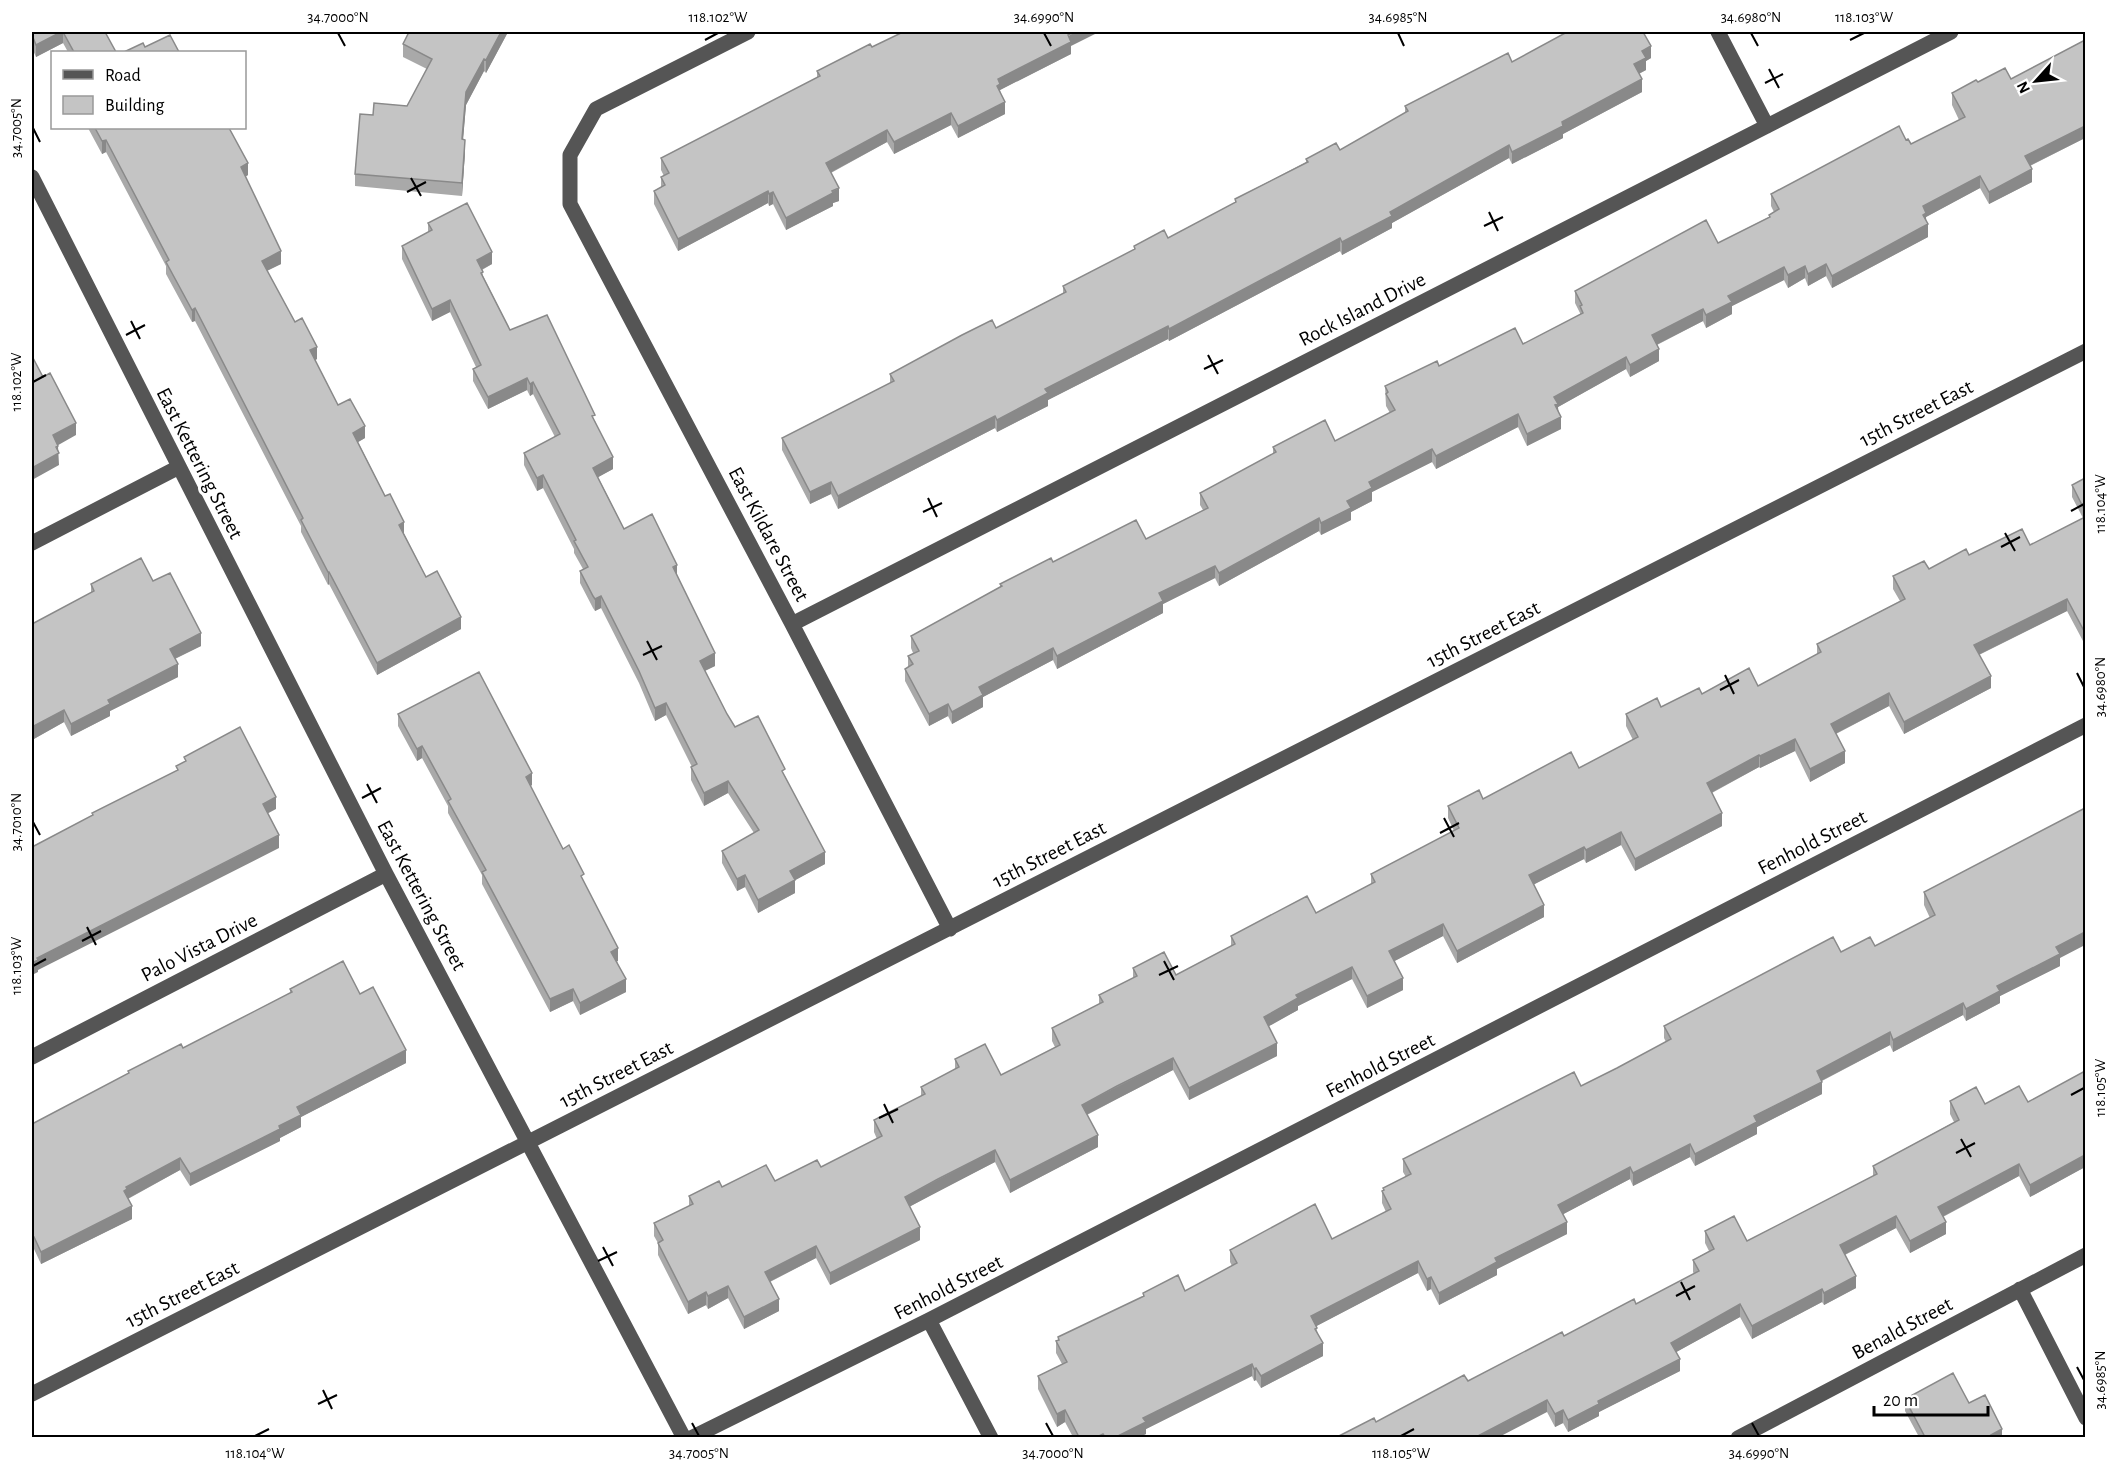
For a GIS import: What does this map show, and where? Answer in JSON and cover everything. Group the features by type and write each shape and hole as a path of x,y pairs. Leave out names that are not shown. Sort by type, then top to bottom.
{"street":[{"name":"East Kildare Street","path":"748,32 596,109 570,156 570,204 950,929"},
{"path":"1718,32 1767,126"},
{"name":"Rock Island Drive","path":"792,624 1951,32"},
{"name":"East Kettering Street","path":"32,177 386,874 684,1437"},
{"name":"15th Street East","path":"32,1394 2085,351"},
{"path":"32,543 179,467"},
{"name":"Fenhold Street","path":"691,1437 929,1320 2085,725"},
{"name":"Palo Vista Drive","path":"32,1057 386,874"},
{"name":"Benald Street","path":"1738,1437 2085,1255"},
{"path":"2020,1289 2085,1418"},
{"path":"929,1320 991,1437"}],"building":[{"path":"32,32 61,32 36,45"},
{"path":"63,32 105,32 115,51 73,51"},
{"path":"409,32 501,32 466,92 462,139 465,140 462,183 355,174 360,114 373,115 374,103 407,106 432,59 403,44"},
{"path":"903,32 1075,32 1068,35 1071,42 998,79 1000,84 997,86 1005,102 958,126 951,113 894,142 887,130 826,163 839,188 786,218 773,192 769,194 768,191 678,239 654,191 665,185 661,177 669,173 661,158 820,76 817,71 870,44 872,47"},
{"path":"1567,32 1643,32 1651,46 1642,51 1646,58 1634,64 1642,79 1562,122 1563,126 1512,152 1509,145 1390,212 1392,216 1342,242 1340,238 1169,329 1168,326 1045,389 1048,393 997,420 995,416 838,496 831,482 810,492 782,438 894,381 890,374 962,335 992,320 996,328 1066,292 1063,286 1135,249 1134,246 1164,230 1168,238 1236,202 1235,199 1308,162 1306,159 1336,143 1340,150 1408,111 1405,106 1508,53 1512,62"},
{"path":"170,35 178,51 126,51 143,43 145,47"},
{"path":"2085,40 2085,128 2025,156 2032,169 1989,192 1980,176 1923,206 1926,213 1923,215 1928,224 1832,276 1826,264 1808,274 1805,266 1788,275 1784,267 1728,296 1732,302 1706,315 1703,309 1652,335 1659,349 1630,365 1626,357 1554,397 1561,417 1527,434 1518,414 1436,456 1432,449 1369,482 1372,488 1347,501 1351,508 1321,523 1319,518 1219,573 1215,566 1159,593 1163,601 1057,656 1053,648 979,687 983,695 952,712 948,704 929,714 905,669 913,664 908,656 919,651 911,636 1002,586 1000,584 1051,558 1053,562 1136,520 1146,539 1208,508 1200,493 1276,452 1273,447 1325,420 1335,441 1395,410 1386,394 1388,392 1385,386 1437,361 1439,366 1515,328 1523,344 1583,313 1575,291 1706,220 1718,243 1770,217 1769,215 1779,209 1771,194 1899,126 1906,140 1908,139 1911,144 1965,117 1952,93 2005,68 2011,79"},
{"path":"96,129 230,129 248,163 241,167 281,251 262,261 295,322 302,318 317,347 310,350 338,405 350,399 365,426 353,433 385,496 390,494 404,522 399,525 426,577 437,571 461,617 377,663 301,520 303,518 195,308 192,310 166,262 169,260 106,140 102,141"},
{"path":"467,203 492,252 477,260 483,272 481,273 510,330 547,315 613,457 593,468 624,529 652,514 677,565 673,567 715,653 700,661 727,714 735,727 758,716 785,769 782,771 825,852 790,871 795,880 758,900 745,875 737,879 722,851 759,830 728,781 704,793 691,767 697,764 666,703 655,708 601,596 595,599 580,571 588,567 543,475 537,478 524,453 560,434 533,382 530,384 527,378 488,397 473,369 481,365 450,300 432,309 402,246 432,230 428,223"},
{"path":"32,356 43,377 50,373 76,423 53,435 59,453 32,468"},
{"path":"2085,478 2085,511 2072,485"},
{"path":"2085,517 2085,627 2083,629 2067,599 1974,645 1991,676 1904,722 1889,693 1831,724 1845,751 1810,769 1795,739 1759,755 1707,783 1722,813 1635,859 1621,832 1586,850 1584,847 1529,875 1544,905 1457,951 1443,924 1389,951 1403,978 1367,996 1352,967 1296,995 1298,998 1264,1017 1277,1043 1189,1088 1173,1058 1117,1086 1082,1105 1098,1135 1010,1180 995,1150 938,1179 905,1197 920,1227 830,1273 816,1246 765,1272 779,1299 744,1317 728,1286 708,1296 706,1292 688,1302 658,1243 663,1240 654,1223 693,1204 689,1196 719,1181 722,1187 766,1165 775,1181 817,1160 821,1167 882,1136 874,1120 925,1094 921,1087 959,1067 955,1059 985,1044 1001,1075 1060,1045 1052,1028 1103,1002 1099,995 1137,976 1133,968 1164,952 1176,975 1235,944 1231,936 1307,896 1316,913 1375,882 1371,874 1459,828 1448,806 1479,790 1483,799 1571,752 1579,768 1638,737 1626,714 1657,698 1661,707 1699,688 1702,694 1749,668 1758,686 1821,652 1817,644 1905,599 1893,576 1924,561 1929,569 1966,549 1969,555 2022,529 2030,545"},
{"path":"141,558 153,581 170,573 201,633 170,649 178,664 108,700 110,704 71,724 64,710 32,727 32,624 94,591 91,584"},
{"path":"479,672 532,773 526,777 563,849 569,845 584,874 581,876 618,948 611,952 626,979 580,1003 573,989 550,999 482,872 486,870 448,801 451,799 422,746 417,749 398,714"},
{"path":"240,727 276,797 263,804 279,835 37,958 38,960 32,963 32,847 93,815 92,813 178,770 176,766 186,761 184,757"},
{"path":"2085,808 2085,932 2056,947 2060,954 1997,986 2000,991 1966,1009 1963,1003 1893,1040 1890,1032 1817,1071 1822,1082 1754,1116 1757,1122 1695,1154 1690,1144 1633,1173 1630,1167 1558,1205 1567,1222 1495,1258 1497,1262 1439,1293 1431,1277 1427,1279 1418,1261 1311,1316 1323,1343 1261,1376 1252,1364 1143,1418 1146,1422 1116,1437 1105,1437 1103,1434 1097,1437 1079,1437 1065,1410 1057,1414 1038,1376 1067,1362 1056,1341 1059,1340 1058,1337 1144,1296 1143,1293 1178,1275 1185,1291 1237,1263 1230,1250 1315,1204 1332,1239 1391,1209 1382,1191 1383,1188 1411,1174 1403,1159 1574,1072 1581,1086 1617,1068 1671,1039 1664,1026 1833,937 1841,952 1870,937 1875,946 1935,915 1924,892"},
{"path":"343,961 360,994 373,987 406,1050 297,1107 301,1115 279,1126 280,1129 190,1174 180,1158 126,1187 124,1191 132,1206 41,1252 34,1237 32,1238 32,1124 181,1044 183,1048 292,992 290,989"},
{"path":"2085,1071 2085,1155 2030,1185 2019,1164 1938,1207 1946,1222 1910,1241 1896,1216 1840,1245 1856,1276 1824,1293 1822,1289 1752,1326 1740,1304 1671,1343 1680,1359 1598,1401 1599,1404 1568,1420 1563,1410 1555,1414 1547,1400 1476,1437 1337,1437 1374,1418 1376,1422 1464,1375 1468,1381 1562,1332 1564,1336 1634,1299 1636,1304 1699,1271 1693,1260 1714,1249 1705,1231 1734,1216 1747,1241 1877,1174 1873,1166 1959,1120 1950,1101 1976,1087 1985,1104 2019,1086 2028,1102"},
{"path":"1953,1373 1969,1403 1985,1395 2002,1429 1991,1435 1993,1437 1925,1437 1905,1399"}]}
